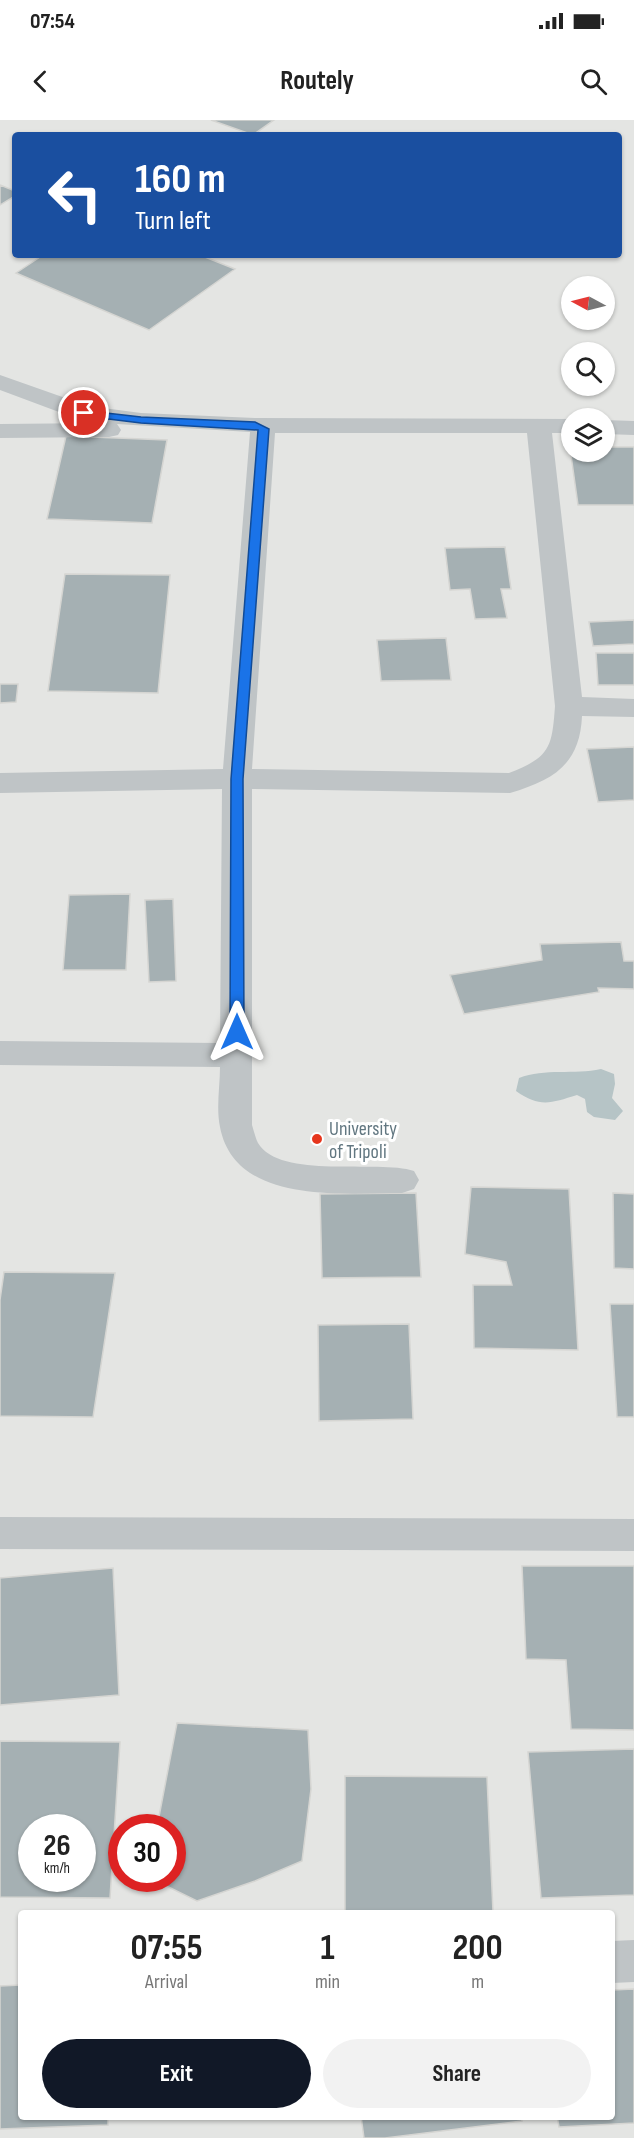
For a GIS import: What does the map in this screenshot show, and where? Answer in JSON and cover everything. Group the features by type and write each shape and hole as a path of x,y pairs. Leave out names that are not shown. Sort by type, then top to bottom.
{"street":[{"path":"0,382 84,413 141,420 259,427"},
{"path":"0,783 237,779 510,783 531,777 548,765 565,746 569,706 538,425"},
{"path":"0,431 561,426"},
{"path":"259,427 237,779 236,1125 248,1154 266,1167 288,1177 402,1180"},
{"path":"615,427 634,428"},
{"path":"569,706 634,708"},
{"path":"0,1053 237,1055"},
{"path":"0,1533 634,1535"},
{"path":"615,1962 634,1961"}],"shaded area":[{"name":"University of Tripoli","path":"0,120 634,120 634,2138 0,2138"},
{"path":"601,1069 614,1074 615,1084 612,1098 623,1111 615,1120 594,1117 587,1112 585,1099 577,1095 560,1100 539,1102 516,1091 519,1078 529,1075"}],"building":[{"path":"211,120 274,120 257,132 245,132"},
{"path":"0,185 12,190 12,198 0,205"},
{"path":"38,258 208,258 235,269 149,330 16,273"},
{"path":"66,436 167,440 152,523 47,519"},
{"path":"615,447 634,447 634,505 578,505 572,462 615,462"},
{"path":"505,547 511,589 501,589 507,618 475,619 470,589 450,590 445,548"},
{"path":"65,574 170,575 158,693 48,691"},
{"path":"634,620 634,644 593,646 589,622"},
{"path":"446,638 451,680 381,681 377,640"},
{"path":"596,653 634,653 634,685 598,685"},
{"path":"0,684 18,684 16,702 0,703"},
{"path":"634,747 634,800 598,802 587,749"},
{"path":"130,894 126,970 63,970 69,895"},
{"path":"173,899 176,981 149,982 145,900"},
{"path":"621,942 624,961 634,961 634,989 598,988 599,992 464,1014 450,975 542,960 540,944"},
{"path":"471,1187 569,1189 578,1350 474,1348 473,1285 512,1285 506,1262 465,1254"},
{"path":"416,1193 421,1277 322,1278 320,1194"},
{"path":"613,1193 634,1194 634,1269 614,1268"},
{"path":"4,1272 115,1273 93,1417 0,1416 0,1300"},
{"path":"610,1304 634,1304 634,1417 617,1417"},
{"path":"409,1324 413,1419 319,1421 318,1325"},
{"path":"522,1566 634,1566 634,1730 571,1729 566,1660 526,1659"},
{"path":"113,1568 119,1695 0,1705 0,1578"},
{"path":"177,1723 308,1730 311,1789 302,1861 255,1881 197,1901 179,1892 186,1892 186,1814 160,1814"},
{"path":"0,1741 120,1742 115,1814 108,1814 108,1892 110,1892 110,1898 0,1897"},
{"path":"634,1749 634,1895 541,1898 528,1752"},
{"path":"345,1776 487,1777 493,1910 345,1910"},
{"path":"18,1985 18,2120 108,2120 108,2125 0,2129 0,1986"},
{"path":"634,1989 634,2123 559,2127 558,2120 615,2120 615,1990"},
{"path":"362,2120 522,2121 385,2138 364,2138"}],"place":[{"name":"University of Tripoli","path":"317,1139"}],"route":[{"path":"84,413 141,420 255,425 263,429 237,779 237,1032"}]}
